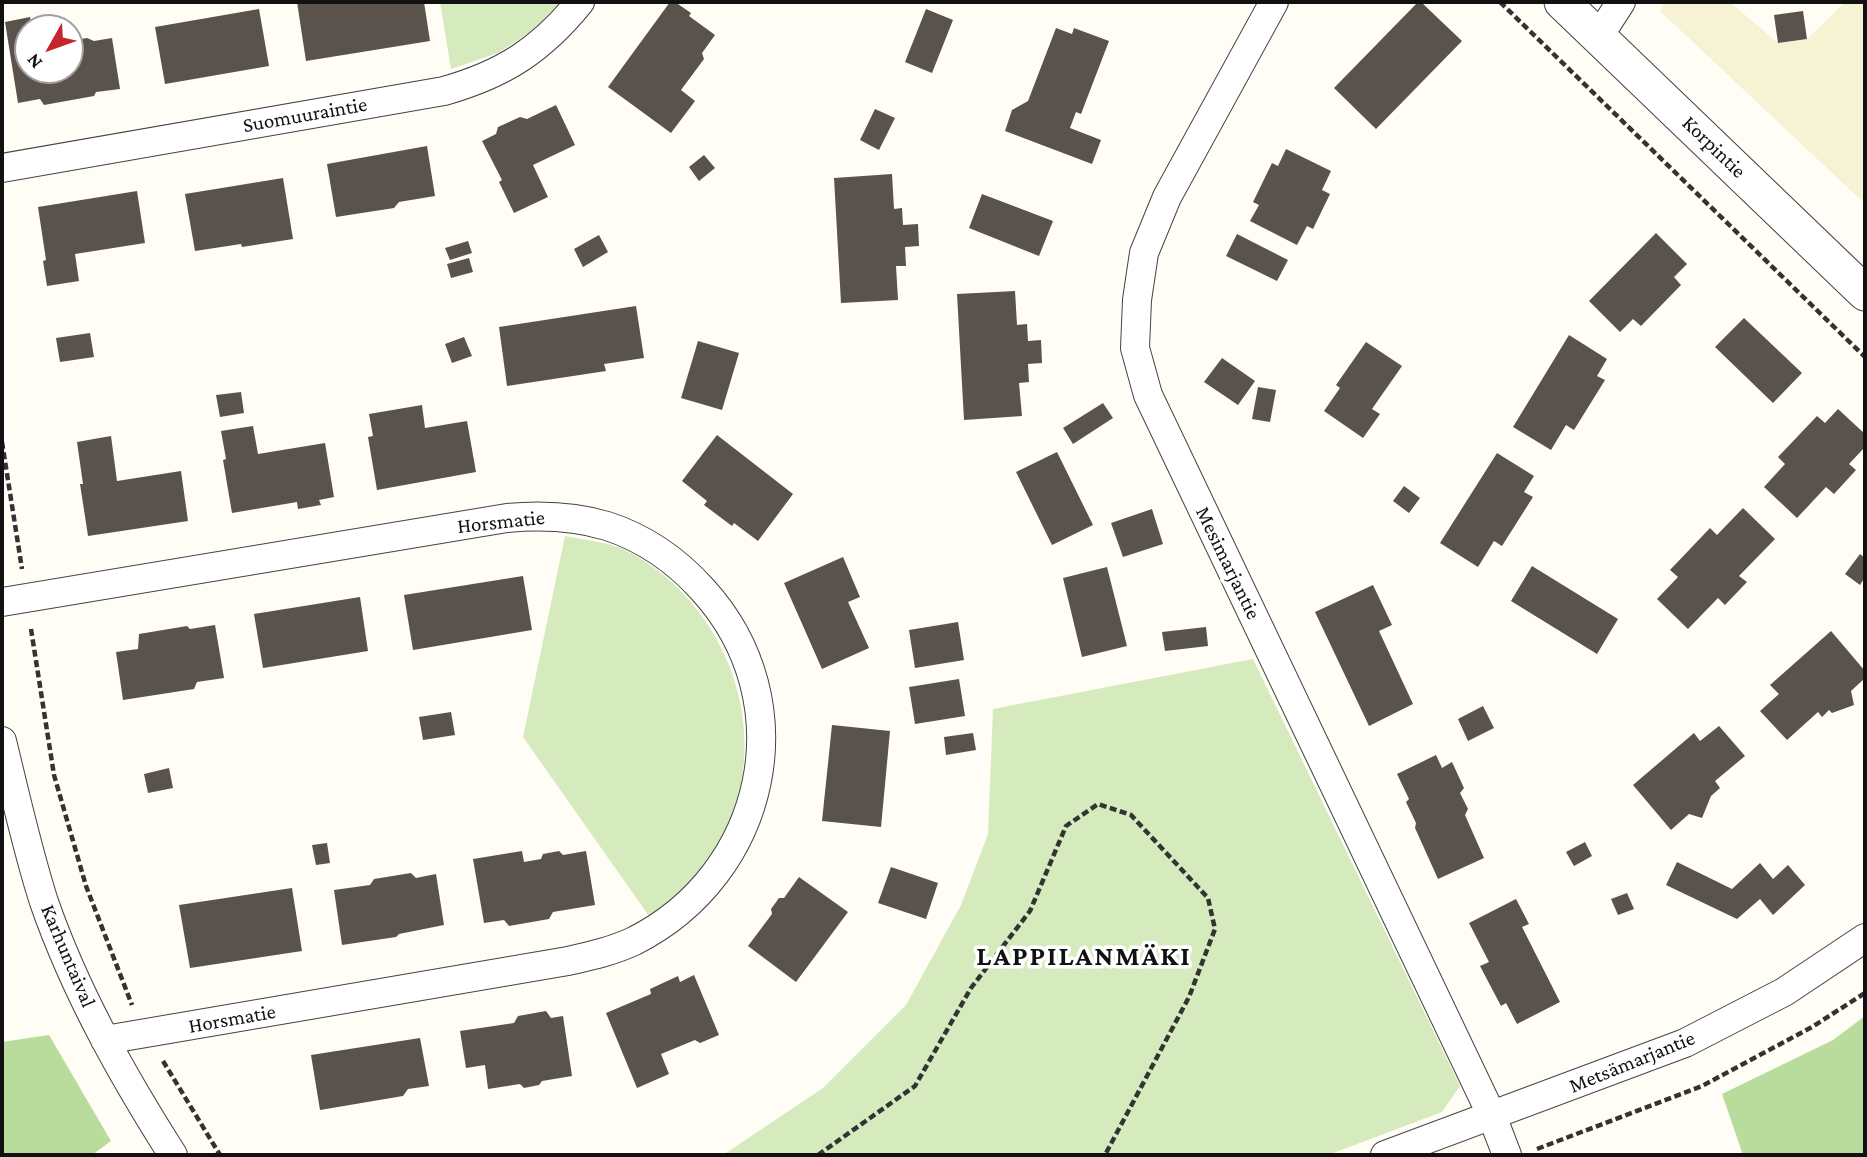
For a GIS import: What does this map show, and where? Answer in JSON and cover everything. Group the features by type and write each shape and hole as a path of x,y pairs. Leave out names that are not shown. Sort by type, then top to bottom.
{"street":[{"name":"Suomuuraintie","path":"2,168 431,94 477,82 507,68 536,49 561,26 580,2"},
{"name":"Mesimarjantie","path":"1274,2 1167,197 1144,253 1137,300 1135,348 1148,395 1493,1116 1520,1153"},
{"name":"Korpintie","path":"1562,2 1865,293"},
{"path":"1599,36 1620,2"},
{"name":"Horsmatie","path":"14,600 507,518 540,515 573,519 607,526 638,539 667,556 692,578 715,603 733,631 748,662 757,694 761,728 755,794 730,855 710,882 687,906 661,926 632,942 601,954 568,961 105,1040"},
{"name":"Karhuntaival","path":"2,741 13,831 77,983 105,1040 173,1155"},
{"name":"Metsämarjantie","path":"1385,1155 1685,1043 1784,992 1865,938"}],"path":[{"path":"1500,2 1865,357"},
{"path":"2,442 14,600 54,775 86,886 132,1006 172,1079 220,1155"},
{"path":"818,1155 915,1086 971,988 1030,911 1066,826 1098,804 1132,815 1208,898 1216,929 1189,997 1105,1155"},
{"path":"1520,1153 1702,1086 1812,1027 1865,993"}],"shaded area":[{"path":"1665,2 1730,2 1778,43 1807,39 1845,2 1865,2 1865,204 1660,11"}],"green space":[{"path":"440,2 560,2 538,27 498,53 451,69"},
{"path":"565,536 620,548 665,576 696,608 720,646 736,687 744,730 743,774 732,817 710,857 697,874 674,897 649,916 523,737"},
{"path":"1253,659 1460,1086 1442,1112 1328,1155 723,1155 823,1088 906,1005 961,905 988,834 993,709"},
{"path":"1865,1016 1865,1155 1743,1155 1722,1094 1833,1040"},
{"path":"49,1035 111,1141 92,1155 2,1155 2,1042"}],"building":[{"path":"297,2 424,2 430,41 306,61"},
{"path":"670,2 675,2 691,13 689,16 715,35 702,53 704,59 681,90 695,101 671,133 608,87"},
{"path":"1418,2 1462,41 1376,129 1334,88"},
{"path":"259,9 269,66 165,84 155,27"},
{"path":"926,9 953,20 932,73 905,62"},
{"path":"1803,11 1807,39 1778,43 1774,15"},
{"path":"14,20 14,78 5,22"},
{"path":"1056,28 1072,34 1074,28 1109,41 1081,114 1076,112 1070,128 1101,140 1092,164 1005,131 1012,110 1028,101"},
{"path":"112,38 120,89 44,105 40,99 18,103 15,84 84,84 84,39 94,41"},
{"path":"556,105 575,145 533,165 548,197 514,213 499,182 502,180 482,141 496,134 498,127 520,117 527,119"},
{"path":"875,109 895,118 879,150 860,140"},
{"path":"427,146 435,196 399,202 394,208 336,217 327,164"},
{"path":"1286,149 1331,171 1322,190 1330,194 1313,229 1307,226 1297,245 1250,221 1259,205 1253,202 1272,163 1278,166"},
{"path":"704,155 715,168 699,181 689,167"},
{"path":"892,174 894,209 902,208 903,225 918,224 919,246 905,247 906,266 896,266 898,300 841,303 834,178"},
{"path":"283,178 293,239 195,251 185,194"},
{"path":"137,191 145,243 75,254 79,281 47,286 38,207"},
{"path":"982,194 1053,221 1039,256 969,228"},
{"path":"1656,233 1687,264 1674,277 1681,285 1641,326 1633,319 1620,332 1589,301"},
{"path":"1237,234 1288,260 1277,281 1226,256"},
{"path":"599,235 608,252 583,267 574,249"},
{"path":"468,241 472,253 450,260 445,248"},
{"path":"469,258 473,272 451,278 447,264"},
{"path":"1015,291 1017,325 1027,324 1028,341 1041,340 1042,363 1028,364 1029,382 1019,383 1022,416 964,420 957,294"},
{"path":"636,306 644,358 604,364 606,371 507,386 499,327"},
{"path":"1744,318 1802,373 1773,403 1715,347"},
{"path":"90,333 94,357 60,362 56,338"},
{"path":"1569,335 1607,359 1597,376 1605,380 1574,430 1566,425 1551,450 1513,427"},
{"path":"464,337 472,356 452,363 445,344"},
{"path":"698,341 739,353 722,410 681,398"},
{"path":"1366,342 1402,366 1372,409 1380,414 1363,438 1324,411 1340,388 1336,385"},
{"path":"1222,358 1255,381 1238,405 1204,382"},
{"path":"1258,387 1276,390 1270,422 1252,419"},
{"path":"241,392 244,413 220,417 216,395"},
{"path":"1103,403 1113,418 1073,444 1063,428"},
{"path":"422,405 425,428 467,421 476,472 377,490 368,437 373,436 369,414"},
{"path":"1838,409 1865,434 1865,447 1849,464 1856,470 1834,494 1826,487 1797,518 1764,487 1785,464 1778,457 1817,416 1825,423"},
{"path":"253,426 258,454 325,443 334,497 319,500 321,505 298,509 297,502 232,513 221,431"},
{"path":"717,435 793,494 758,541 704,505 707,501 682,481"},
{"path":"111,436 117,481 181,471 188,521 88,536 77,442"},
{"path":"1057,452 1093,525 1052,545 1016,472"},
{"path":"1497,453 1534,476 1524,492 1533,497 1502,546 1494,541 1478,567 1440,543"},
{"path":"1404,486 1420,498 1409,513 1393,501"},
{"path":"1743,508 1775,539 1739,576 1747,582 1725,605 1718,598 1688,629 1657,599 1678,577 1670,570 1710,528 1717,535"},
{"path":"1152,509 1163,544 1123,557 1111,523"},
{"path":"1860,554 1865,558 1865,577 1860,585 1845,574"},
{"path":"843,557 860,597 848,602 869,648 822,669 784,583"},
{"path":"1532,566 1618,619 1597,654 1511,601"},
{"path":"1107,567 1127,646 1082,657 1063,578"},
{"path":"523,576 532,630 413,650 404,595"},
{"path":"1373,585 1392,625 1379,631 1413,704 1369,726 1315,612"},
{"path":"360,597 368,651 263,668 254,614"},
{"path":"958,622 964,660 915,668 909,630"},
{"path":"215,625 224,678 197,682 194,689 123,700 116,652 138,649 139,634 187,626 190,629"},
{"path":"1206,627 1208,646 1165,651 1162,632"},
{"path":"1831,631 1865,671 1865,678 1851,691 1854,705 1832,713 1829,710 1822,717 1818,712 1787,740 1760,711 1779,694 1770,685"},
{"path":"959,679 965,716 915,724 909,687"},
{"path":"1483,706 1494,728 1468,741 1458,719"},
{"path":"451,712 455,735 423,740 419,717"},
{"path":"832,725 890,731 881,827 822,821"},
{"path":"1719,726 1745,756 1715,781 1720,788 1711,796 1702,818 1689,814 1671,830 1633,785 1694,733 1700,741"},
{"path":"973,733 976,750 946,755 944,737"},
{"path":"1436,755 1442,768 1452,762 1464,788 1460,793 1468,809 1465,815 1484,858 1438,879 1415,828 1416,823 1406,802 1409,799 1397,774"},
{"path":"169,768 173,788 148,793 144,774"},
{"path":"1585,842 1592,856 1574,866 1566,852"},
{"path":"327,843 330,863 316,865 312,845"},
{"path":"522,851 524,862 541,859 543,854 559,851 563,855 586,851 595,905 553,912 549,919 509,926 504,920 484,923 473,859"},
{"path":"1677,862 1732,889 1760,863 1773,879 1788,865 1805,885 1773,915 1760,899 1737,919 1666,885"},
{"path":"891,867 938,883 926,919 878,903"},
{"path":"411,873 416,878 436,874 444,925 399,934 396,937 342,945 334,890 370,885 374,879"},
{"path":"799,877 848,912 796,982 748,946 772,914 771,909 779,898 784,898"},
{"path":"292,888 302,951 190,968 179,905"},
{"path":"1627,893 1634,909 1618,915 1611,899"},
{"path":"1516,899 1529,924 1522,927 1560,1002 1517,1024 1506,1003 1501,1006 1480,966 1489,962 1469,923"},
{"path":"694,975 719,1035 700,1043 695,1040 661,1054 669,1074 637,1088 606,1013 651,994 650,989 678,976 680,982"},
{"path":"546,1011 551,1018 563,1016 572,1076 542,1081 539,1085 524,1088 520,1084 488,1089 485,1065 466,1068 460,1031 514,1023 518,1016"},
{"path":"420,1038 429,1086 408,1089 403,1096 320,1110 311,1055"}],"district":[{"name":"LAPPILANMÄKI","path":"1084,956"}]}
